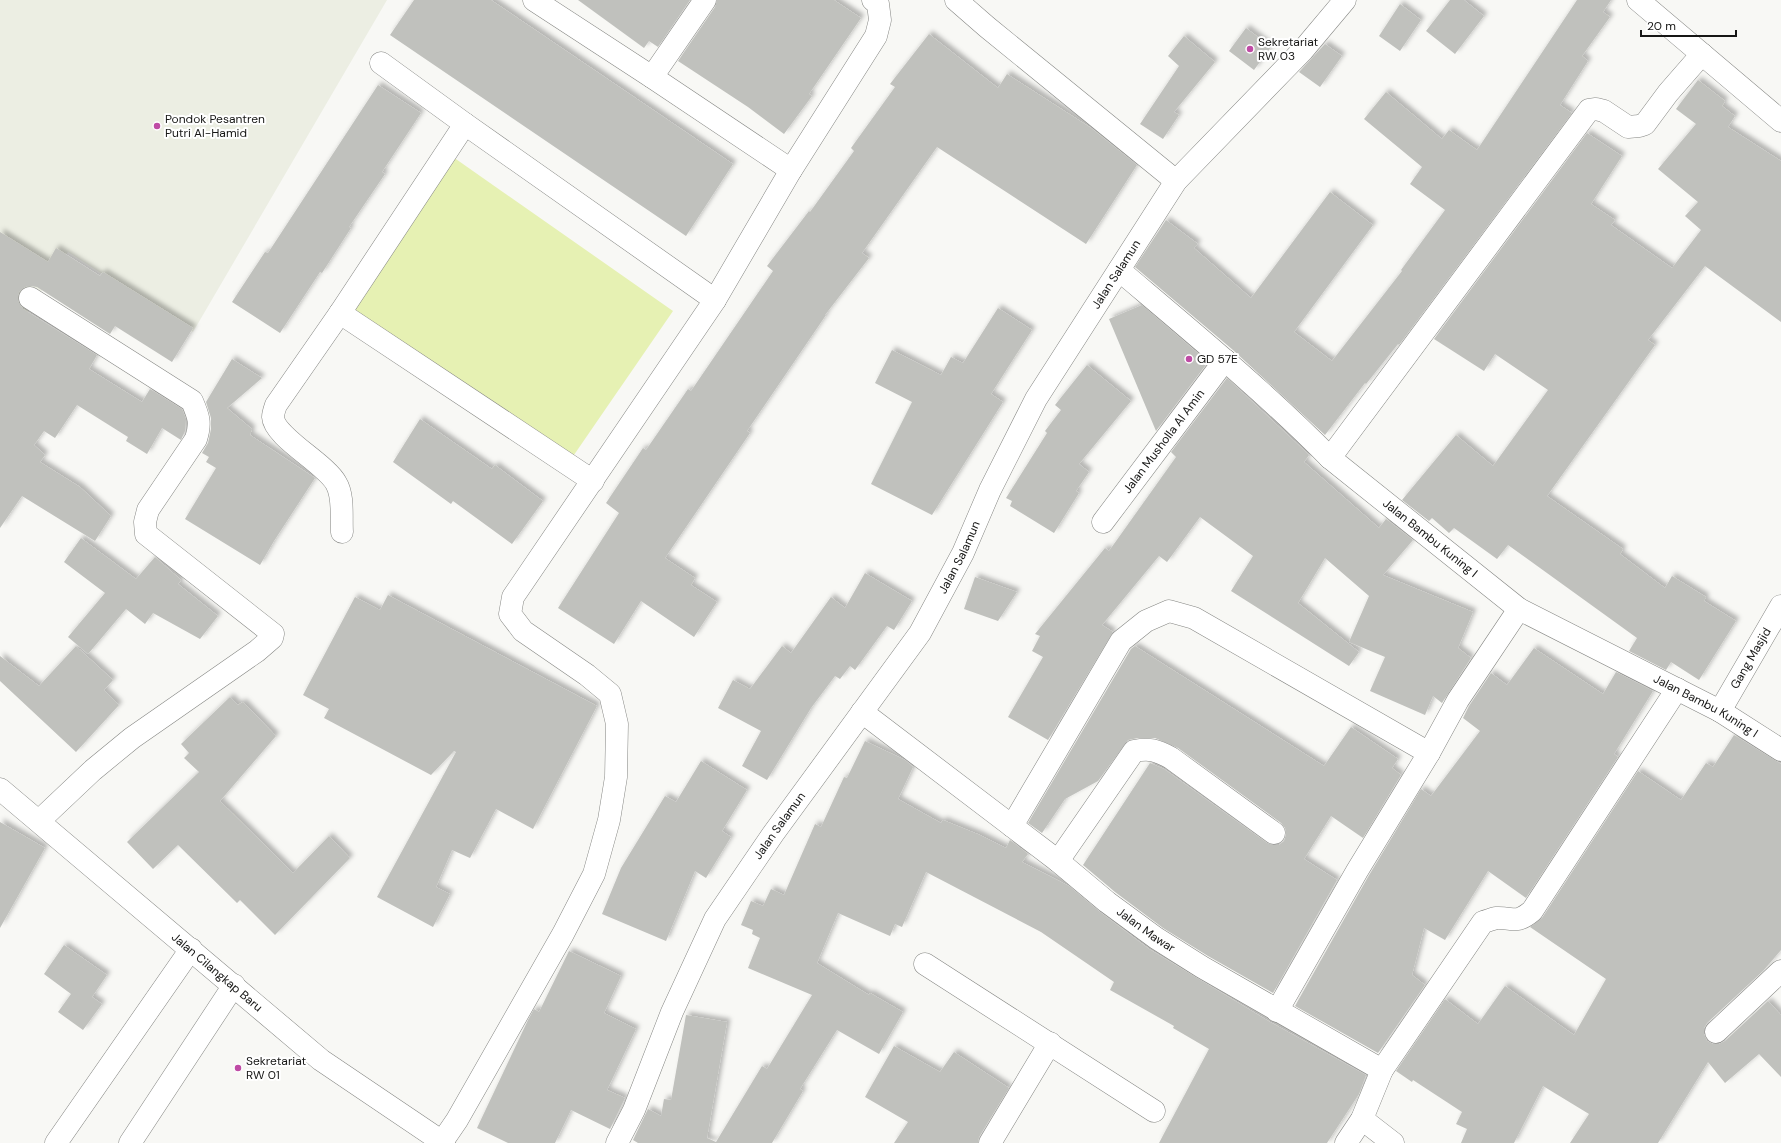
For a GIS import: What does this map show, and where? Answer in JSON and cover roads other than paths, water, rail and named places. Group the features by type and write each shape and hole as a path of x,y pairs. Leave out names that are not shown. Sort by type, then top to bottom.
{"street":[{"path":"534,0 791,170"},
{"path":"652,77 705,0"},
{"path":"443,1142 563,934 594,874 609,820 616,777 617,724 610,694 587,675 523,631 510,614 513,597 715,300 791,170 876,36 880,20 878,4 873,0"},
{"path":"956,0 1176,181"},
{"name":"Jalan Salamun","path":"617,1143 634,1110 672,1012 715,920 773,834 920,633 963,553 990,490 1036,399 1176,181 1303,50 1345,0"},
{"path":"1638,0 1781,121"},
{"path":"1330,458 1589,110 1596,109 1604,111 1628,127 1645,124 1668,93 1702,54"},
{"path":"381,63 715,300"},
{"path":"342,532 340,498 336,483 325,470 278,430 273,417 276,405 340,313 465,124"},
{"name":"Jalan Bambu Kuning I","path":"1119,270 1225,360 1303,431 1330,458 1519,609 1720,711 1781,750"},
{"path":"30,298 192,401 198,415 200,426 196,439 148,510 144,522 146,534 273,634 272,638 257,650 132,738 93,770 39,821"},
{"path":"340,313 593,481"},
{"name":"Jalan Musholla Al Amin","path":"1103,522 1225,360"},
{"name":"Gang Masjid","path":"1720,711 1781,606"},
{"path":"1277,1011 1357,871 1429,753 1458,700 1519,609"},
{"path":"1012,826 1120,641 1146,621 1169,611 1194,618 1429,753"},
{"path":"1346,1143 1362,1119 1382,1070 1483,922 1495,918 1511,920 1523,918 1532,911 1677,689"},
{"name":"Jalan Mawar","path":"862,712 1058,861 1107,902 1156,938 1277,1011 1382,1070"},
{"path":"1058,861 1134,751 1146,748 1158,750 1171,758 1274,833"},
{"name":"Jalan Cilangkap Baru","path":"0,789 321,1060 443,1142"},
{"path":"56,1143 191,949"},
{"path":"926,964 1154,1111"},
{"path":"1716,1032 1781,971"},
{"path":"130,1143 234,985"},
{"path":"990,1143 1054,1046"},
{"path":"1000,1143 1054,1046"},
{"path":"1362,1119 1393,1143"}],"place":[{"name":"Sekretariat RW 03","path":"1250,49"},
{"name":"Pondok Pesantren Putri Al-Hamid","path":"157,126"},
{"name":"GD 57E","path":"1189,359"},
{"name":"Sekretariat RW 01","path":"238,1068"}]}
